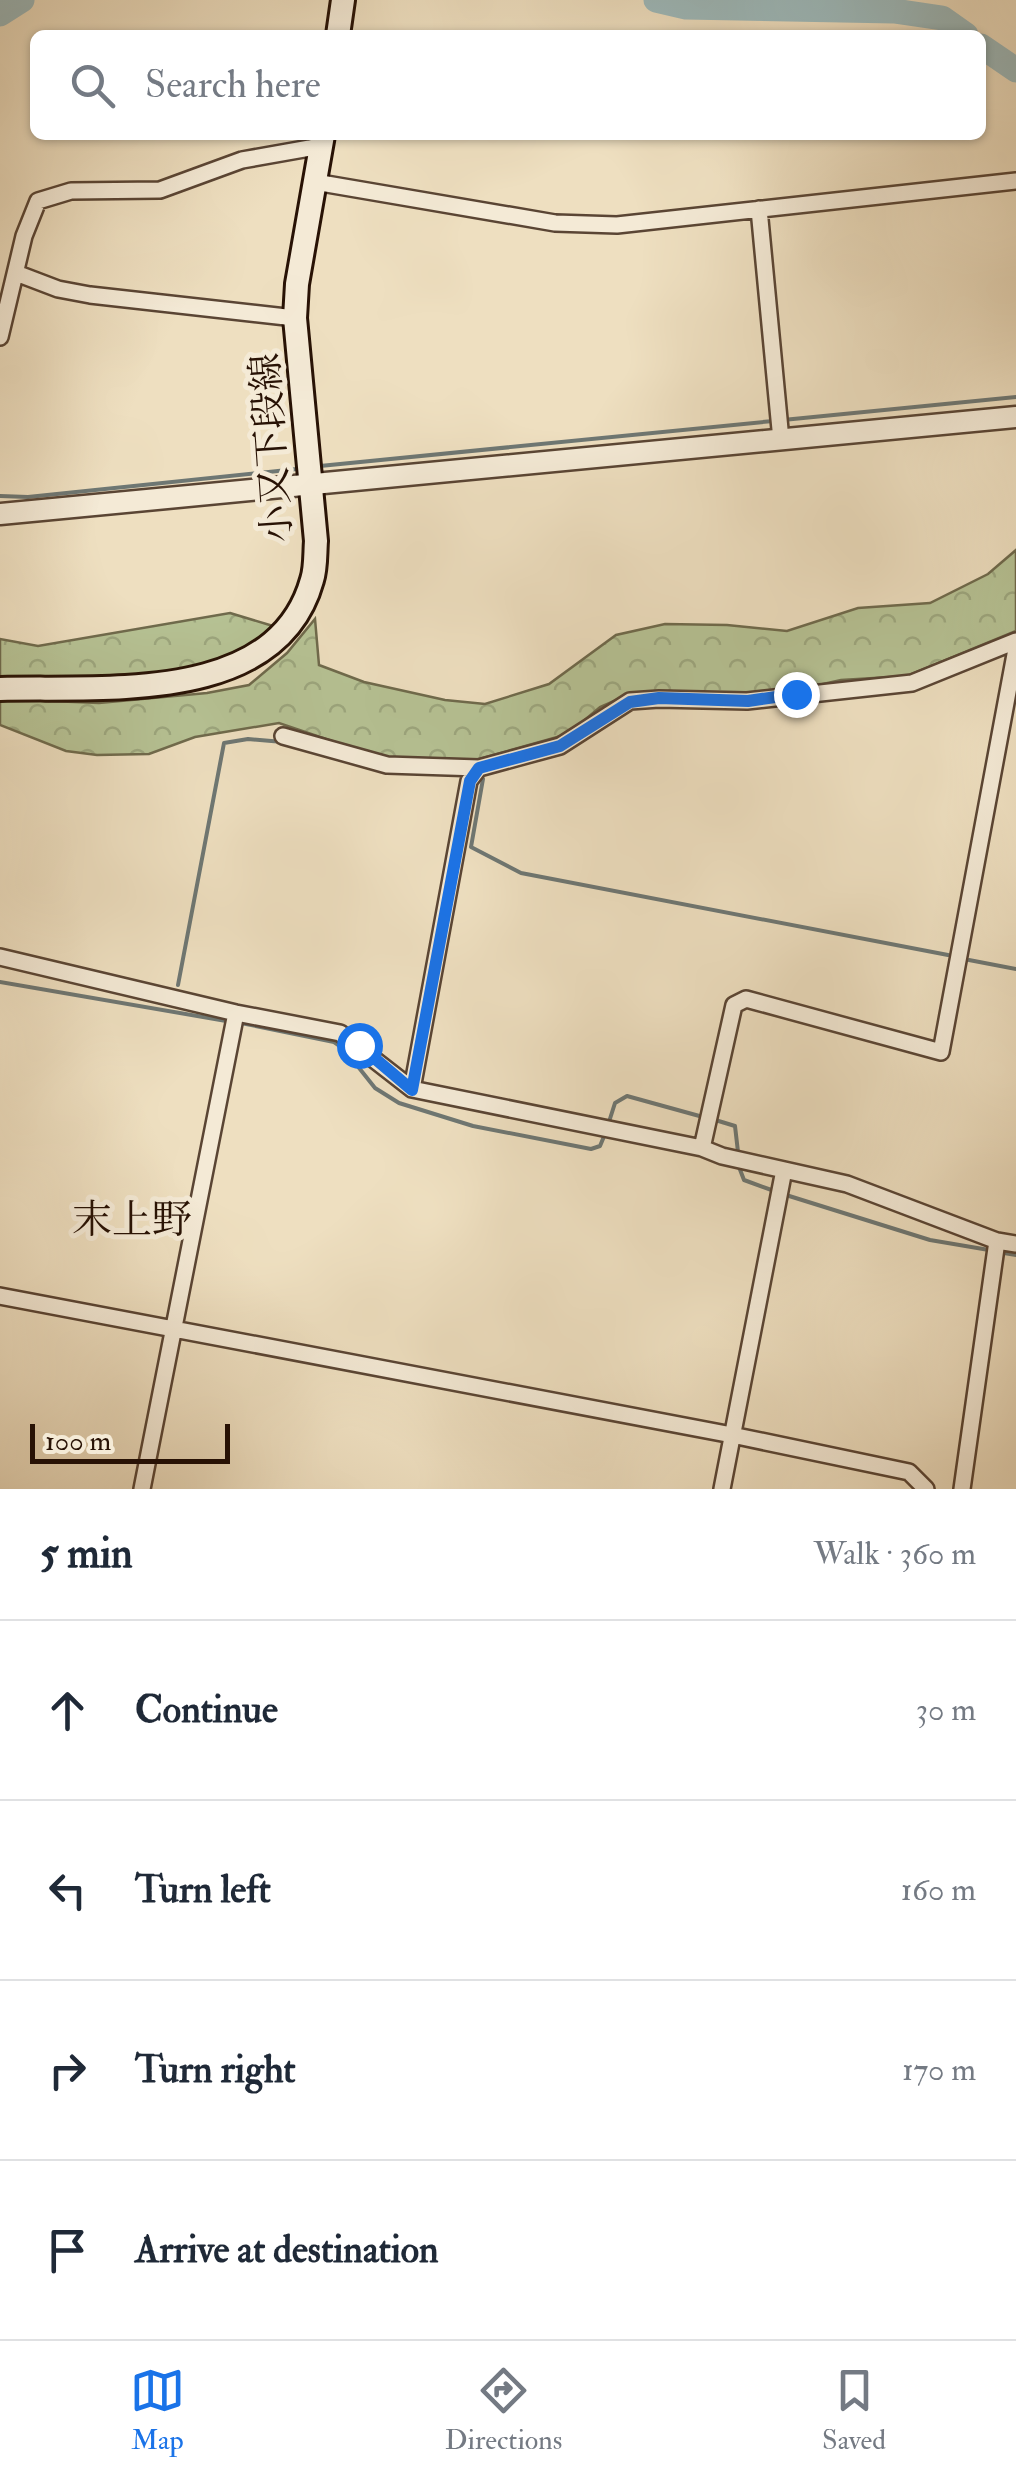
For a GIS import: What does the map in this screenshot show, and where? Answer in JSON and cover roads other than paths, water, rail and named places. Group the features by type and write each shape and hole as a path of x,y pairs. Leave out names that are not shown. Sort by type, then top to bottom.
{"main road":[{"path":"339,30 343,0"},
{"name":"小又下段線","path":"0,689 168,683 208,676 262,652 300,610 313,578 316,541 296,318 297,284 322,141"}],"street":[{"path":"0,337 24,236 38,201 72,191 160,190 242,160 322,141"},
{"path":"315,182 584,225 617,225 1016,181"},
{"path":"759,209 781,440"},
{"path":"16,273 58,289 296,318"},
{"path":"0,514 1016,417"},
{"path":"282,736 386,765 479,768 560,746 630,702 659,698 748,701 912,683 1016,640"},
{"path":"702,1148 734,1005 746,999 941,1052 1008,741 1016,650"},
{"path":"412,1090 470,781 479,768"},
{"path":"0,957 340,1034 412,1090 702,1148 847,1184 996,1242 1016,1244"},
{"path":"142,1489 236,1013"},
{"path":"722,1489 784,1170"},
{"path":"962,1489 996,1242"},
{"path":"0,1296 910,1472 926,1489"}],"waterway":[{"path":"0,14 22,0"},
{"path":"656,0 686,7 894,11 942,18 959,30"},
{"path":"986,49 1016,70"},
{"path":"783,420 1016,397"},
{"path":"320,466 773,421"},
{"path":"0,496 28,497 297,469"},
{"path":"178,985 224,743 248,739 283,742"},
{"path":"483,779 471,847 521,873 948,955"},
{"path":"969,960 1016,969"},
{"path":"0,982 232,1022"},
{"path":"241,1023 334,1042 375,1088 399,1103 473,1126 591,1149 600,1146 605,1134"},
{"path":"608,1125 615,1103 627,1096 703,1117"},
{"path":"712,1119 735,1126 738,1152"},
{"path":"739,1167 744,1180 777,1192"},
{"path":"786,1195 930,1240 989,1250"},
{"path":"998,1252 1016,1255"}],"district":[{"name":"末上野","path":"132,1219"}]}
